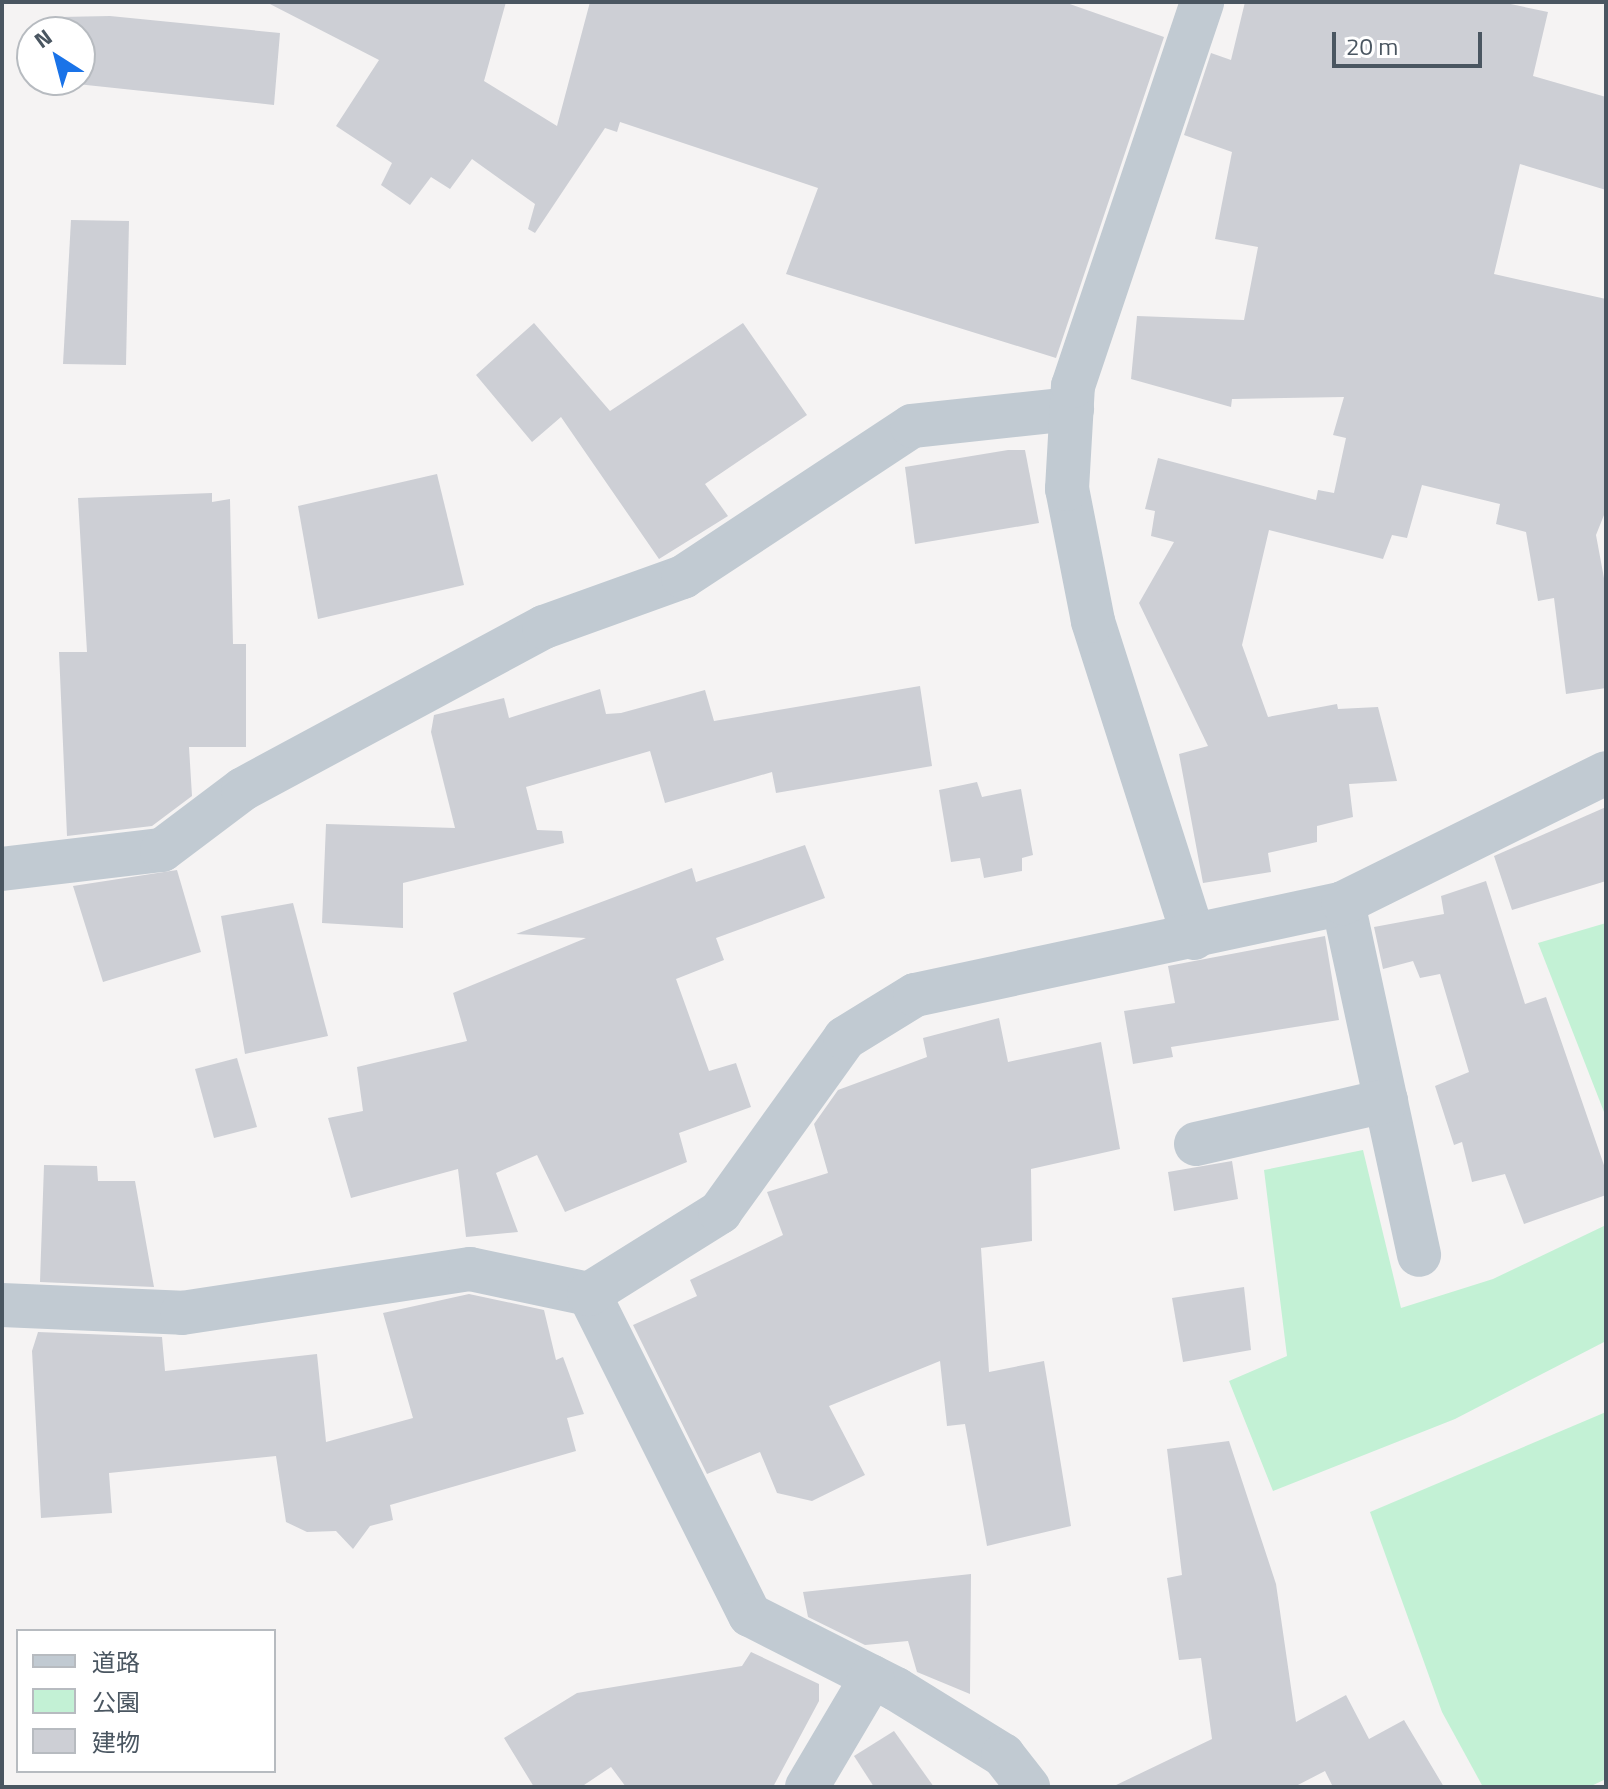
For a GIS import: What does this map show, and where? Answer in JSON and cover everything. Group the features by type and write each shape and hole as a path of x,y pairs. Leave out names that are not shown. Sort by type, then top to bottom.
{"street":[{"path":"1194,938 1093,621 1067,489 1073,386 1202,2"},
{"path":"2,869 162,850 243,789 544,627 683,577 912,426 1072,409"},
{"path":"2,1305 182,1313 470,1269 589,1294 720,1212 845,1038 915,995 1194,938 1343,903 1606,773"},
{"path":"1343,903 1419,1255"},
{"path":"1196,1144 1386,1101"},
{"path":"589,1294 750,1615 872,1677 1003,1755 1028,1787"},
{"path":"807,1787 872,1677"}],"green space":[{"path":"1606,923 1606,1117 1538,943"},
{"path":"1363,1150 1401,1308 1493,1279 1606,1225 1606,1341 1455,1419 1273,1491 1229,1381 1287,1356 1264,1170"},
{"path":"1606,1412 1606,1779 1589,1787 1483,1787 1442,1712 1370,1512"}],"building":[{"path":"266,2 506,2 484,81 557,126 590,2 1064,2 1164,37 1056,358 786,274 818,188 620,122 617,132 605,128 535,233 528,229 535,204 472,159 450,189 431,177 410,205 381,185 392,163 336,126 379,60"},
{"path":"1245,2 1501,2 1548,12 1533,76 1606,97 1606,190 1520,164 1494,274 1606,299 1606,510 1596,535 1606,589 1606,688 1566,694 1554,598 1538,601 1526,532 1496,524 1500,504 1422,485 1407,538 1392,535 1383,559 1269,530 1242,645 1268,717 1337,704 1338,709 1378,707 1397,781 1349,784 1353,817 1317,826 1317,842 1268,853 1271,872 1203,883 1179,754 1208,746 1139,603 1174,542 1151,536 1155,511 1145,509 1158,458 1316,500 1318,490 1334,493 1346,438 1333,435 1344,397 1232,399 1231,407 1131,379 1137,316 1244,320 1258,247 1215,239 1232,152 1184,135 1211,53 1231,60"},
{"path":"96,16 280,33 274,105 96,86"},
{"path":"71,220 129,221 126,365 63,364"},
{"path":"534,323 610,411 743,323 807,415 705,484 728,516 659,559 561,417 532,442 476,375"},
{"path":"1025,450 1039,523 915,544 905,467"},
{"path":"437,474 464,585 318,619 298,506"},
{"path":"212,493 212,502 230,499 233,644 246,644 246,747 189,747 192,796 152,826 67,836 59,652 87,652 78,498"},
{"path":"920,686 932,766 776,793 772,772 665,803 650,751 526,787 537,830 562,831 564,843 403,883 403,928 322,923 326,824 455,828 431,732 434,715 504,698 509,718 600,689 606,714 621,713 705,690 714,721"},
{"path":"977,782 982,797 1021,789 1033,855 1022,858 1022,871 984,878 980,858 951,862 939,790"},
{"path":"1606,807 1606,881 1512,910 1494,856"},
{"path":"805,845 825,898 716,938 724,960 676,979 709,1071 736,1063 751,1107 679,1133 687,1162 565,1212 537,1155 496,1173 518,1232 466,1237 458,1169 351,1198 328,1118 363,1111 357,1067 467,1041 453,993 586,938 516,934 692,868 696,882"},
{"path":"177,870 201,952 103,982 73,886"},
{"path":"1486,881 1525,1004 1546,997 1606,1171 1606,1195 1524,1224 1505,1174 1472,1182 1462,1142 1454,1145 1435,1086 1469,1072 1440,974 1420,978 1413,961 1383,969 1374,927 1444,914 1441,896"},
{"path":"293,903 328,1036 245,1054 221,916"},
{"path":"1325,936 1339,1020 1171,1047 1173,1057 1133,1064 1124,1011 1175,1003 1168,966"},
{"path":"999,1018 1008,1062 1101,1042 1120,1149 1031,1169 1032,1241 981,1248 989,1372 1044,1361 1071,1526 987,1546 965,1424 947,1426 940,1361 829,1406 865,1475 812,1501 777,1493 760,1452 707,1474 633,1325 697,1296 690,1280 783,1235 767,1192 828,1173 814,1124 838,1090 927,1057 923,1038"},
{"path":"237,1058 257,1127 214,1138 195,1069"},
{"path":"1232,1161 1238,1199 1174,1211 1168,1172"},
{"path":"44,1165 97,1166 98,1181 135,1181 154,1287 40,1282"},
{"path":"1244,1287 1251,1350 1183,1362 1172,1298"},
{"path":"469,1294 544,1310 556,1360 563,1357 584,1414 567,1418 576,1451 390,1505 393,1520 370,1526 353,1549 336,1531 307,1532 286,1522 276,1456 109,1473 112,1513 41,1518 32,1351 38,1332 162,1337 165,1371 317,1354 326,1442 413,1418 383,1313"},
{"path":"1229,1441 1276,1584 1296,1722 1346,1695 1369,1739 1404,1720 1444,1787 1333,1787 1325,1771 1294,1787 1112,1787 1212,1739 1201,1658 1179,1660 1167,1578 1182,1575 1167,1449"},
{"path":"971,1574 970,1694 917,1672 908,1641 865,1645 808,1617 803,1592"},
{"path":"751,1652 819,1684 819,1701 773,1787 626,1787 611,1767 581,1787 534,1787 504,1738 577,1693 742,1666"},
{"path":"894,1731 934,1787 874,1787 854,1756"}]}
